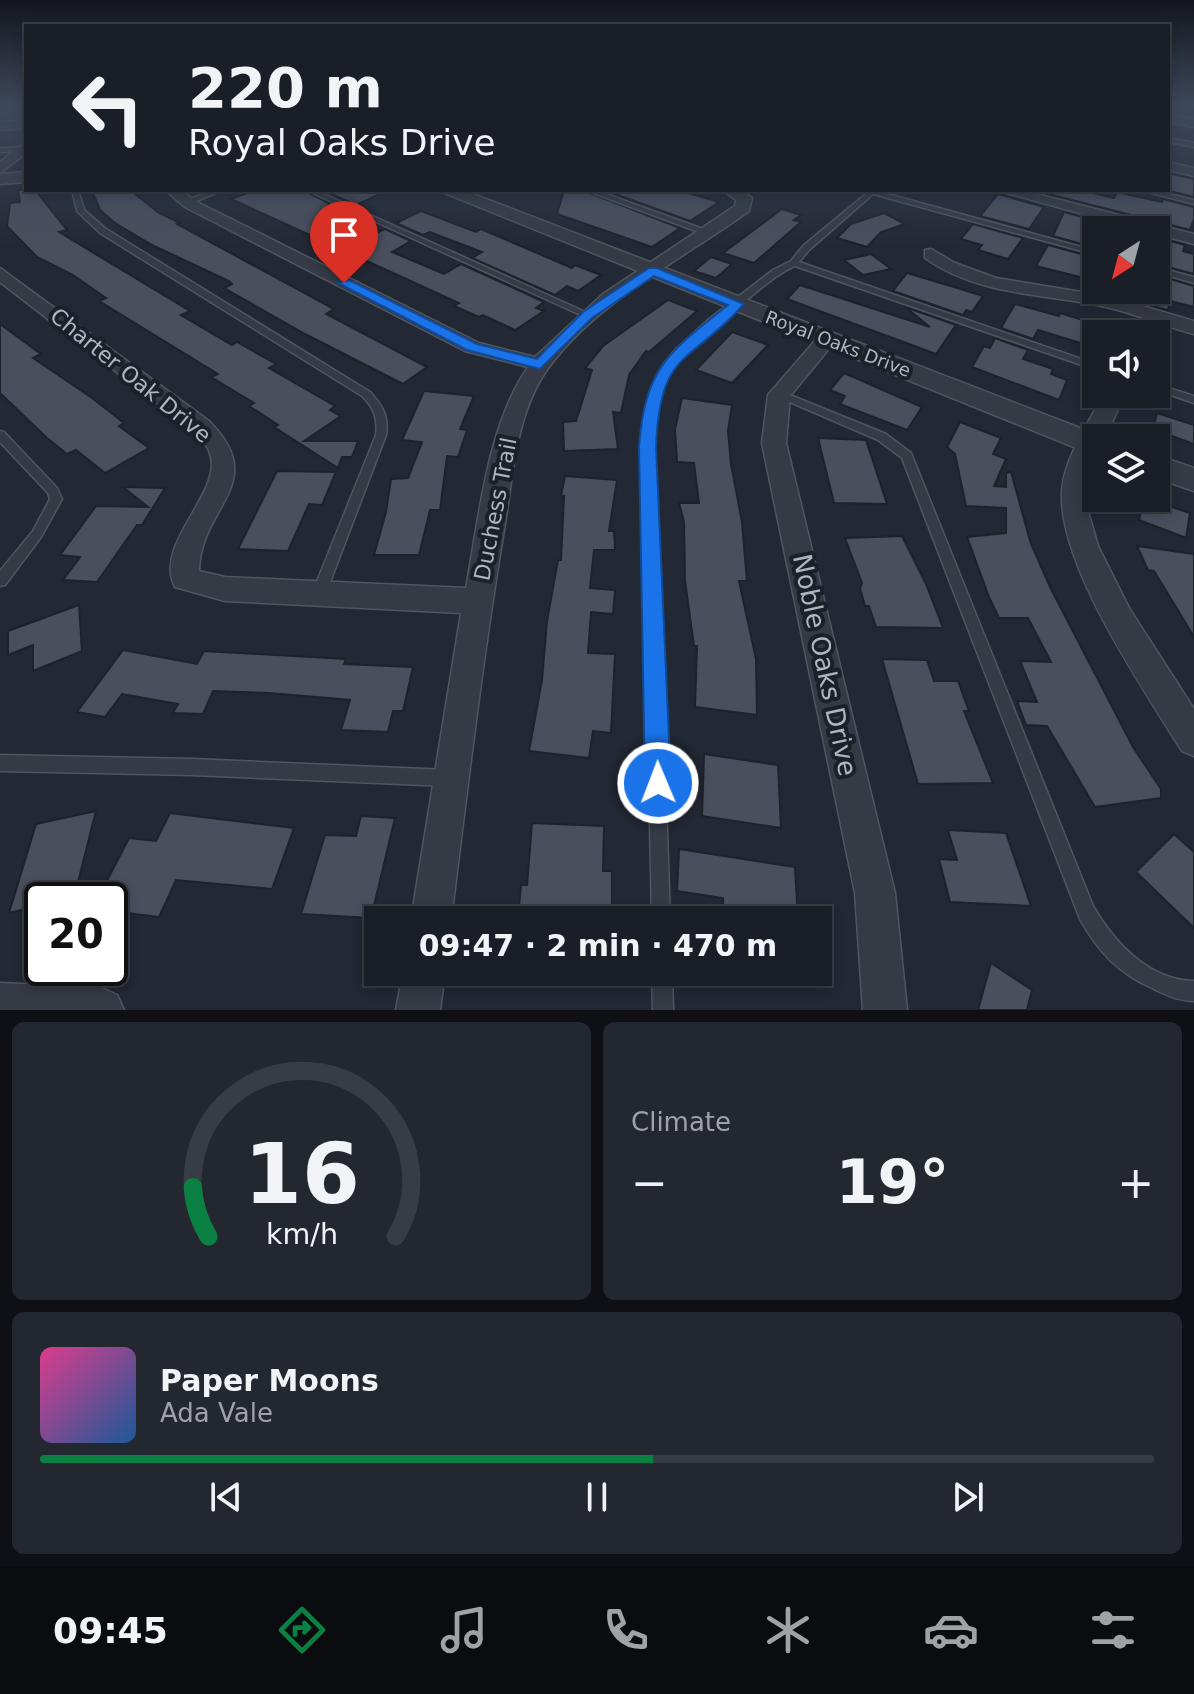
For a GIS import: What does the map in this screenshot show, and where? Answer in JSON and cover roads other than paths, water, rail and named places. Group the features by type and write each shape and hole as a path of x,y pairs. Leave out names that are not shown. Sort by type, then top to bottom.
{"street":[{"path":"0,169 19,152"},
{"path":"1170,166 1194,172"},
{"path":"0,179 24,177"},
{"name":"Royal Oaks Drive","path":"451,192 1082,439"},
{"path":"1011,192 1194,239"},
{"path":"179,196 472,347 540,364"},
{"name":"Duchess Trail","path":"433,906 478,601 512,424 522,395 540,364 588,315 707,232 738,197"},
{"path":"931,254 945,267 989,281 1112,303 1194,328"},
{"name":"Charter Oak Drive","path":"0,273 201,426 216,442 223,456 219,481 183,561 185,579 225,589 478,601"},
{"path":"1145,320 1148,314"},
{"path":"780,394 827,339"},
{"name":"Noble Oaks Drive","path":"780,394 774,417 774,443 875,893 885,1010"},
{"path":"1082,462 1074,493 1085,548 1138,650 1194,739"},
{"path":"1170,471 1194,480"},
{"path":"418,1010 422,986"},
{"path":"0,1005 102,1010"}],"lane":[{"path":"76,192 81,211 103,231 366,394 377,405 384,421 381,435 319,594"},
{"path":"179,196 206,192"},
{"path":"313,192 588,315"},
{"path":"594,192 707,232"},
{"path":"661,906 648,447 650,408 660,378 680,351 776,272 794,263 806,248 868,192"},
{"path":"873,192 1082,249"},
{"path":"1152,192 1194,202"},
{"path":"794,263 1082,362"},
{"path":"1170,273 1194,280"},
{"path":"1170,392 1194,400"},
{"path":"780,394 882,437 907,456 1062,851 1082,910 1108,948 1150,979 1194,991"},
{"path":"0,435 53,491 56,499 37,534 0,581"},
{"path":"0,763 192,767 451,779"},
{"path":"662,986 663,1010"}]}
